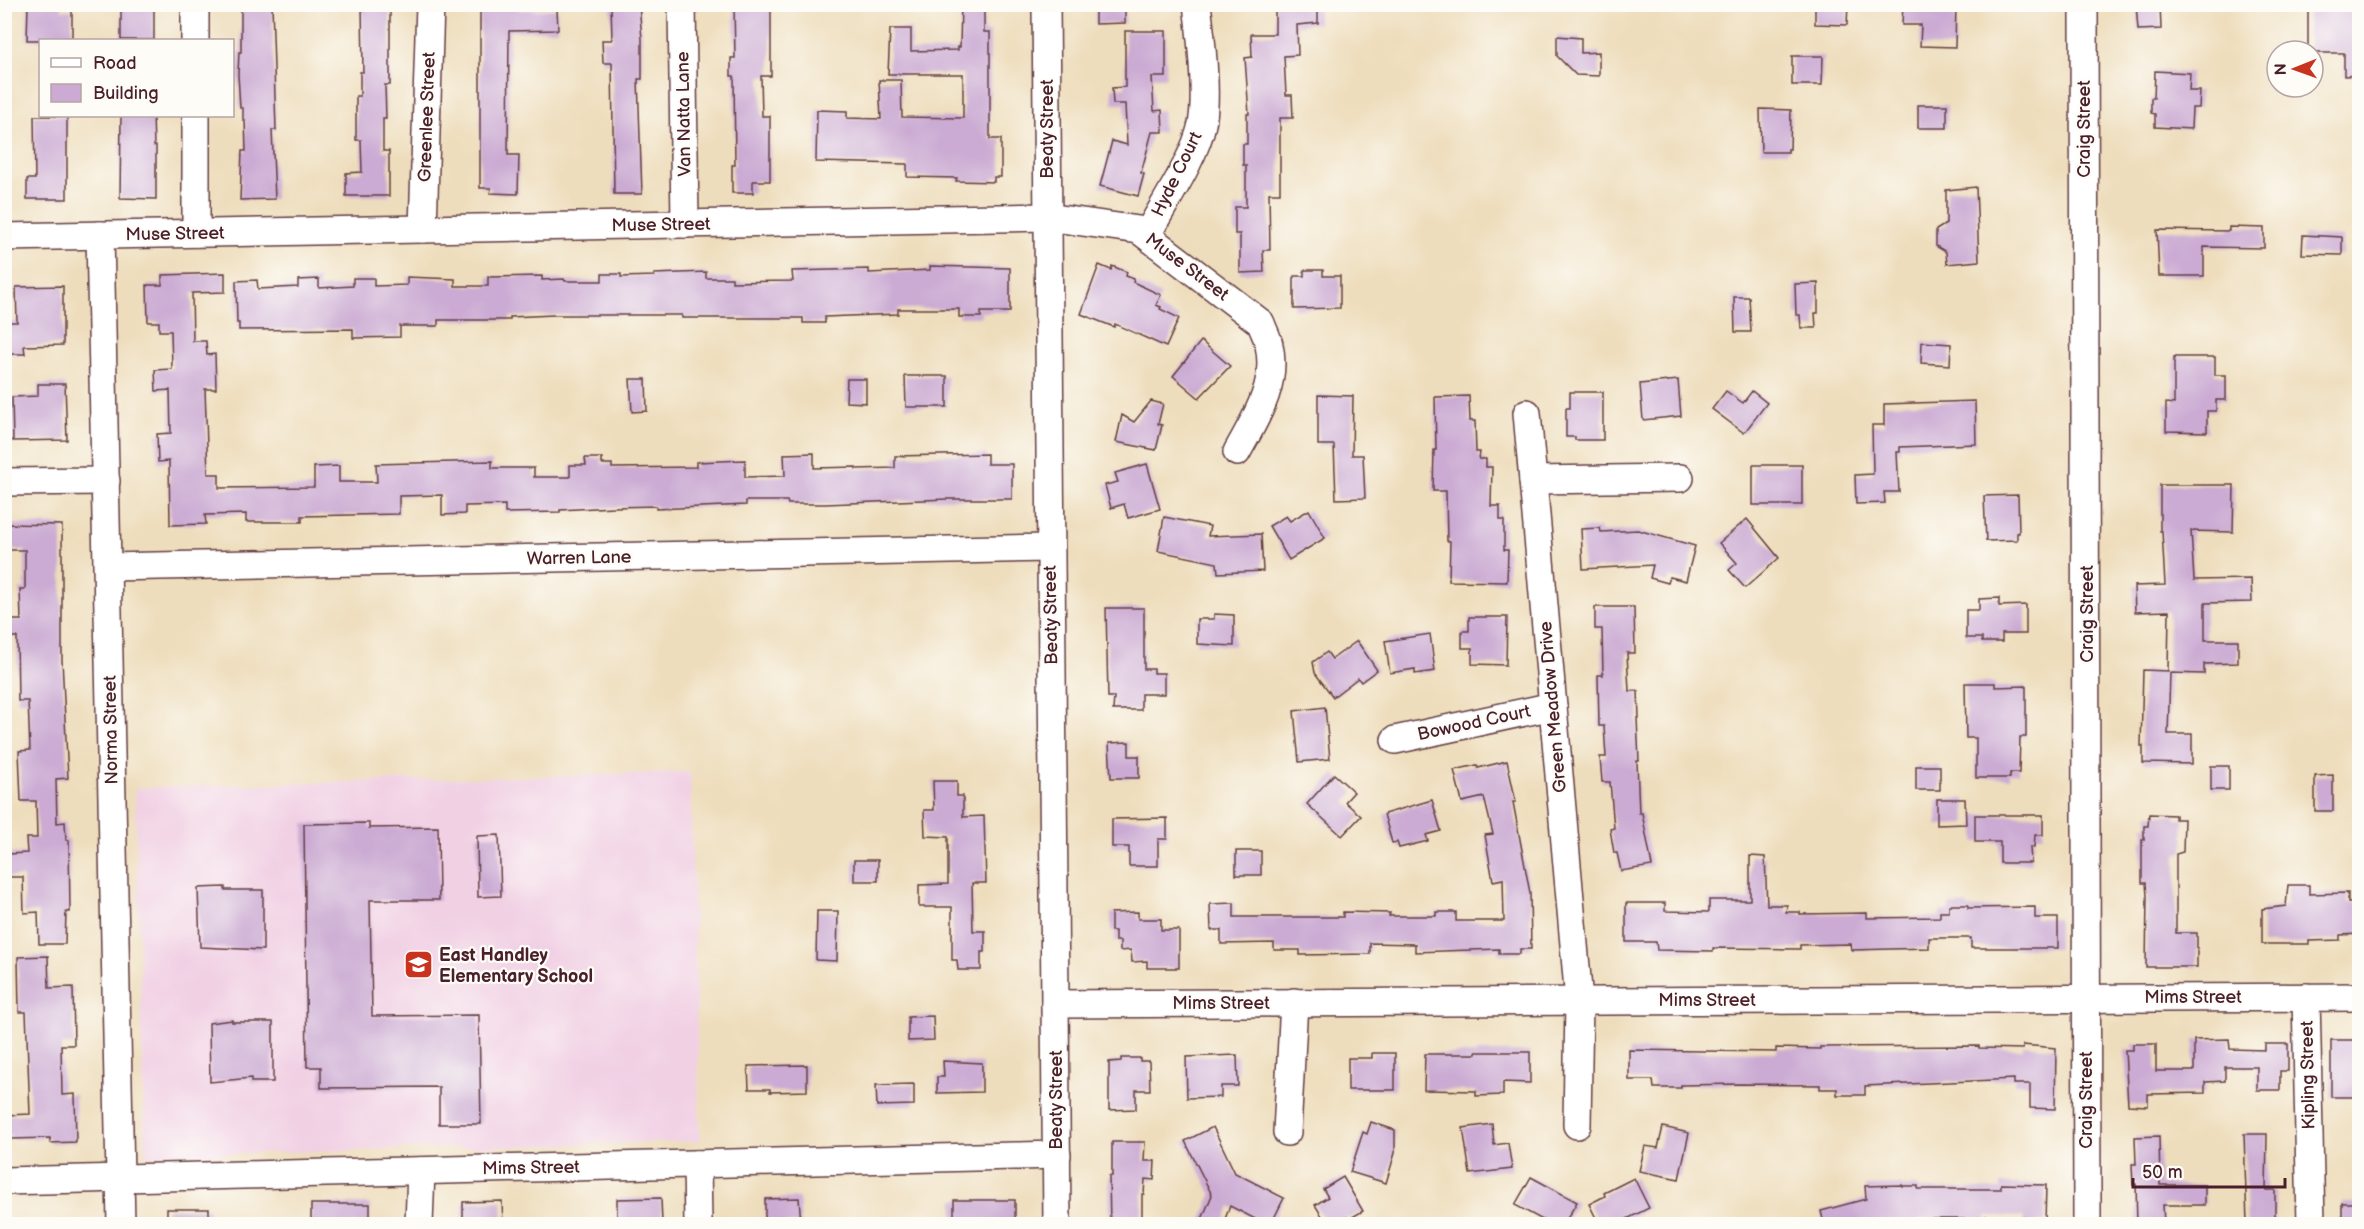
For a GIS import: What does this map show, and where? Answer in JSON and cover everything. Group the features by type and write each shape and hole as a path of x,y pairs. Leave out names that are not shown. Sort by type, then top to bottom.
{"street":[{"path":"195,4 195,39"},
{"name":"Greenlee Street","path":"423,229 430,4"},
{"name":"Van Natta Lane","path":"682,4 685,224"},
{"name":"Beaty Street","path":"1046,4 1057,1224"},
{"name":"Hyde Court","path":"1147,235 1186,163 1202,125 1205,100 1197,4"},
{"name":"Craig Street","path":"2084,4 2087,1224"},
{"path":"196,117 196,233"},
{"name":"Muse Street","path":"4,237 1047,218 1139,230 1261,323 1269,346 1270,371 1264,404 1238,452"},
{"name":"Norma Street","path":"100,235 121,1224"},
{"name":"Green Meadow Drive","path":"1527,413 1579,1001 1577,1125"},
{"path":"1533,480 1680,478"},
{"path":"4,482 106,481"},
{"name":"Warren Lane","path":"108,567 1050,548"},
{"name":"Bowood Court","path":"1395,740 1553,706"},
{"name":"Kipling Street","path":"2306,997 2311,1224"},
{"name":"Mims Street","path":"1055,1004 2360,997"},
{"path":"1287,1132 1294,1002"},
{"name":"Mims Street","path":"4,1181 1057,1155"},
{"path":"697,1164 698,1224"},
{"path":"419,1224 421,1171"}],"shaded area":[{"name":"East Handley Elementary School","path":"690,772 700,1141 145,1156 135,788"}],"building":[{"path":"28,4 62,4 62,10 72,10 72,38 27,40"},
{"path":"121,4 154,4 154,39 121,39"},
{"path":"241,4 272,4 276,130 272,130 275,199 240,200 242,151 246,151 245,120 243,120 243,108 240,108 238,74 239,52 241,52"},
{"path":"362,4 390,4 390,85 385,85 386,119 383,119 383,151 389,151 389,196 346,196 346,173 362,172 361,140 356,140 356,96 360,96 360,72 363,72"},
{"path":"480,4 519,4 519,10 557,9 558,30 509,31 508,155 519,155 518,194 490,193 491,188 480,188"},
{"path":"611,4 639,4 642,39 642,79 638,79 642,194 614,194 612,63 603,63 602,40 612,40"},
{"path":"734,4 771,4 771,76 761,76 762,116 770,116 770,181 753,181 753,193 732,193 732,165 735,165 734,76 731,76 731,58 735,58"},
{"path":"961,4 984,4 984,32 990,32 990,139 1001,139 1001,177 994,177 994,182 956,181 957,178 907,177 907,164 816,162 817,110 847,111 847,118 881,119 879,80 901,80 902,117 963,118 963,74 888,74 890,29 911,29 911,51 958,50 960,47"},
{"path":"1095,4 1125,4 1125,23 1095,24"},
{"path":"1275,4 1318,4 1318,23 1297,25 1298,55 1284,56 1286,95 1292,95 1293,118 1280,118 1280,193 1269,193 1270,250 1263,250 1264,272 1240,273 1240,234 1235,234 1235,207 1246,207 1246,165 1243,165 1243,144 1247,144 1247,114 1249,114 1245,58 1252,57 1251,34 1275,34"},
{"path":"1815,4 1848,4 1847,25 1815,24"},
{"path":"1903,4 1956,4 1955,47 1920,46 1921,25 1902,25"},
{"path":"2136,4 2160,4 2161,29 2138,30"},
{"path":"2308,4 2360,4 2360,75 2344,76 2344,53 2325,53 2325,39 2308,39"},
{"path":"1125,31 1166,31 1166,77 1152,77 1154,111 1162,110 1163,132 1152,132 1141,173 1144,174 1138,196 1100,186 1112,141 1127,145 1125,104 1113,104 1112,88 1125,87"},
{"path":"1557,36 1581,38 1581,53 1599,52 1599,76 1576,75 1557,56"},
{"path":"1792,56 1823,56 1822,85 1792,85"},
{"path":"2155,71 2190,73 2189,91 2200,91 2199,108 2192,108 2191,129 2155,127 2155,114 2151,113 2151,98 2154,98"},
{"path":"1918,105 1947,105 1947,128 1918,128"},
{"path":"1760,109 1791,110 1788,152 1761,152"},
{"path":"34,116 67,117 67,199 27,199 27,179 35,179"},
{"path":"121,117 153,117 154,146 156,146 156,199 120,198"},
{"path":"1976,187 1979,261 1947,264 1946,252 1936,246 1936,230 1946,224 1946,190"},
{"path":"2229,227 2264,228 2264,248 2204,247 2204,276 2159,276 2157,230 2229,231"},
{"path":"2303,235 2342,237 2342,255 2302,254"},
{"path":"1099,265 1111,270 1112,266 1127,272 1126,276 1134,279 1133,282 1161,295 1156,305 1179,318 1166,347 1115,324 1114,327 1081,314"},
{"path":"930,266 1010,268 1010,312 981,312 981,317 959,317 959,309 898,309 898,314 825,317 825,323 803,323 803,318 554,315 510,317 510,320 438,320 438,326 400,326 400,337 353,338 353,329 239,330 239,323 237,323 236,281 257,280 258,289 298,287 298,280 319,279 319,288 353,286 353,278 374,278 374,286 407,285 407,277 455,279 455,286 488,286 488,277 542,276 542,280 602,281 602,274 621,274 621,277 706,272 706,278 732,278 732,282 793,281 792,271 869,269 869,273 930,270"},
{"path":"1304,270 1323,270 1323,276 1340,276 1340,308 1294,309 1294,276 1304,276"},
{"path":"225,273 225,292 192,293 193,341 206,341 207,355 215,354 216,389 205,389 208,474 219,474 219,488 314,487 314,467 339,466 339,482 377,482 376,464 492,461 492,468 534,468 534,477 570,477 570,465 586,465 585,458 602,458 602,464 612,464 612,468 696,467 696,462 745,460 745,477 785,476 784,454 814,453 814,468 856,467 856,469 895,468 895,456 987,454 987,464 1012,464 1012,499 826,504 746,501 746,505 656,509 656,506 613,507 560,510 560,512 505,513 505,505 465,506 465,514 442,515 442,495 399,496 399,514 302,516 302,522 246,522 246,514 205,515 206,524 170,525 169,461 158,462 157,434 171,433 170,390 156,391 155,370 172,369 171,331 159,331 159,322 148,322 147,285 162,285 162,275"},
{"path":"1818,283 1816,328 1801,328 1800,315 1796,315 1795,284"},
{"path":"63,286 63,345 24,346 25,354 4,354 4,322 17,322 16,287"},
{"path":"1734,297 1749,297 1751,332 1735,332"},
{"path":"1201,341 1230,366 1199,398 1173,376"},
{"path":"1922,342 1951,344 1950,365 1921,363"},
{"path":"2174,357 2215,357 2215,375 2226,375 2226,400 2216,400 2216,411 2207,411 2207,432 2166,431 2166,403 2174,404"},
{"path":"905,376 947,376 947,407 906,407"},
{"path":"630,379 646,379 647,411 632,412"},
{"path":"847,379 866,379 866,403 846,402"},
{"path":"1678,380 1681,416 1643,420 1640,384"},
{"path":"38,384 65,384 67,440 13,441 12,397 38,396"},
{"path":"1726,391 1743,403 1752,391 1767,403 1744,433 1712,409"},
{"path":"1570,392 1603,392 1603,440 1575,440 1575,437 1566,437 1566,408 1570,408"},
{"path":"1318,395 1353,396 1352,455 1363,455 1365,498 1336,499 1334,445 1318,445"},
{"path":"1469,396 1470,421 1475,421 1476,452 1480,452 1479,459 1486,459 1486,467 1492,467 1491,506 1500,506 1500,520 1504,520 1504,550 1508,550 1507,582 1449,581 1450,541 1447,541 1446,491 1433,491 1434,450 1436,450 1435,397"},
{"path":"1151,401 1163,404 1158,424 1162,425 1156,450 1116,442 1122,415 1134,422"},
{"path":"1975,401 1976,444 1900,447 1900,452 1897,452 1899,492 1884,492 1885,503 1856,504 1855,475 1873,474 1872,425 1884,425 1884,404"},
{"path":"1147,464 1160,509 1128,518 1124,504 1111,508 1105,485 1118,482 1115,473"},
{"path":"1753,465 1802,465 1802,505 1753,505"},
{"path":"2160,485 2234,485 2233,532 2191,531 2194,580 2251,579 2252,602 2205,603 2205,640 2238,640 2238,663 2204,664 2204,674 2170,673 2168,734 2192,734 2192,764 2143,763 2143,746 2141,746 2143,670 2168,671 2169,611 2135,612 2134,586 2165,585 2162,531 2160,531"},
{"path":"2018,495 2019,533 2017,533 2017,540 1986,541 1984,496"},
{"path":"1309,510 1325,538 1289,560 1269,526 1286,516 1290,521"},
{"path":"1164,517 1210,526 1208,536 1261,534 1263,571 1218,573 1217,563 1158,551"},
{"path":"1747,519 1779,558 1745,588 1729,570 1737,563 1719,543"},
{"path":"4,524 62,525 62,660 68,778 56,779 57,823 65,822 66,840 69,840 70,912 66,912 65,944 39,944 38,912 24,913 23,877 8,877 7,854 27,853 26,838 37,838 36,801 21,801 19,751 30,750 28,701 18,701 17,637 5,637 5,620 21,620 20,589 25,589 25,550 4,550"},
{"path":"1600,528 1601,532 1638,530 1695,546 1686,581 1670,577 1668,583 1650,578 1653,565 1583,569 1581,529"},
{"path":"1999,598 1999,606 2026,605 2026,634 2002,634 2002,642 1982,642 1982,638 1966,638 1966,610 1979,610 1979,599"},
{"path":"1595,607 1634,607 1635,653 1627,653 1629,691 1638,691 1639,813 1642,813 1652,866 1621,871 1617,853 1614,853 1610,829 1614,828 1610,782 1602,782 1600,757 1606,757 1604,726 1599,726 1598,675 1603,675 1602,629 1595,629"},
{"path":"1106,608 1144,608 1144,669 1154,669 1154,673 1164,673 1164,694 1141,694 1141,710 1113,710 1114,697 1108,697"},
{"path":"1214,614 1234,615 1234,646 1197,644 1197,619 1214,619"},
{"path":"1469,617 1507,617 1506,665 1472,664 1472,648 1462,648 1462,631 1469,631"},
{"path":"1430,634 1435,671 1415,674 1415,669 1390,673 1385,641"},
{"path":"1357,641 1377,670 1361,682 1358,678 1333,697 1315,673 1313,662 1327,652 1332,659"},
{"path":"1965,683 1995,683 1995,687 2026,686 2026,737 2020,737 2019,773 2010,773 2010,778 1976,778 1976,738 1966,738"},
{"path":"1325,707 1330,759 1299,762 1294,711"},
{"path":"1129,742 1129,756 1139,756 1139,778 1111,778 1109,743"},
{"path":"1507,761 1516,802 1513,802 1530,893 1531,949 1520,949 1520,954 1499,954 1499,949 1415,952 1415,944 1370,943 1370,954 1300,955 1300,950 1274,950 1274,943 1221,944 1221,930 1211,930 1210,904 1234,903 1234,917 1343,917 1343,912 1390,913 1389,916 1436,916 1436,912 1456,912 1456,921 1504,921 1503,879 1493,881 1485,835 1493,834 1484,797 1462,802 1454,770 1477,765 1478,768"},
{"path":"1916,766 1940,766 1940,790 1916,790"},
{"path":"2211,766 2229,766 2229,790 2211,790"},
{"path":"1334,774 1354,792 1345,802 1361,816 1342,836 1307,804"},
{"path":"2333,775 2333,811 2315,811 2315,776"},
{"path":"933,781 957,781 957,796 963,796 963,817 984,816 986,883 972,883 973,931 985,931 985,952 981,952 981,970 958,970 957,960 952,960 952,907 919,907 919,885 948,884 948,837 925,836 924,810 934,810"},
{"path":"1937,799 1965,799 1966,824 1937,825"},
{"path":"1432,800 1441,831 1426,835 1428,841 1399,848 1397,842 1392,843 1384,814"},
{"path":"2149,814 2175,815 2175,819 2184,819 2183,852 2176,854 2176,933 2197,933 2197,967 2146,967 2147,896 2146,883 2142,883 2142,840 2144,840 2144,826 2148,826"},
{"path":"1975,815 2043,815 2043,835 2035,835 2034,847 2030,847 2031,863 2000,863 2000,842 1975,842"},
{"path":"1167,818 1167,839 1158,839 1158,866 1129,866 1129,847 1112,847 1112,819"},
{"path":"369,823 369,828 438,827 439,900 370,900 372,1016 479,1015 481,1124 439,1124 439,1087 321,1088 321,1067 307,1067 304,824"},
{"path":"499,835 501,896 478,897 477,836"},
{"path":"1236,851 1261,851 1261,875 1236,875"},
{"path":"1750,856 1765,857 1767,905 1787,905 1786,912 1800,912 1800,914 1867,913 1867,918 1940,917 1940,912 1949,912 1949,905 1968,905 1968,908 2035,907 2035,918 2058,918 2058,948 1971,948 1971,938 1929,938 1929,948 1852,950 1851,944 1800,945 1800,949 1657,950 1656,942 1626,942 1626,903 1665,903 1665,911 1709,912 1709,900 1750,900"},
{"path":"854,860 878,860 878,881 854,881"},
{"path":"2288,885 2309,885 2309,894 2348,893 2348,903 2360,903 2360,934 2340,935 2340,940 2309,941 2309,944 2262,944 2262,909 2286,906"},
{"path":"225,887 225,890 263,890 263,950 200,947 198,888"},
{"path":"817,911 838,911 837,961 816,960"},
{"path":"1138,912 1138,919 1161,919 1161,930 1179,930 1179,968 1147,968 1147,961 1132,962 1131,950 1120,951 1120,941 1115,941 1115,931 1111,931 1111,913"},
{"path":"48,956 49,988 73,987 74,1045 61,1045 62,1095 75,1094 76,1142 50,1143 50,1138 11,1139 10,1135 4,1135 4,1118 9,1118 8,1115 30,1114 26,1012 19,1012 18,957"},
{"path":"933,1016 934,1040 908,1041 908,1017"},
{"path":"232,1020 232,1022 273,1022 273,1082 251,1082 251,1078 210,1082 209,1023"},
{"path":"2229,1039 2230,1049 2265,1050 2265,1044 2288,1044 2288,1071 2280,1071 2280,1090 2257,1090 2257,1067 2225,1067 2225,1081 2205,1082 2205,1093 2148,1094 2148,1106 2128,1105 2125,1050 2133,1050 2133,1044 2156,1044 2156,1071 2194,1071 2194,1040"},
{"path":"2331,1040 2360,1040 2359,1097 2331,1097"},
{"path":"2023,1045 2056,1048 2055,1109 2030,1108 2030,1084 2014,1084 2014,1079 1865,1086 1865,1095 1837,1095 1837,1089 1820,1089 1820,1085 1681,1085 1681,1088 1654,1088 1653,1080 1629,1080 1629,1050 1776,1052 1776,1048 1979,1046 1979,1048 2023,1049"},
{"path":"1476,1052 1530,1052 1530,1083 1503,1082 1503,1095 1476,1096 1476,1091 1424,1090 1425,1054 1476,1054"},
{"path":"1372,1053 1395,1053 1395,1090 1348,1090 1348,1058 1372,1058"},
{"path":"1237,1055 1238,1086 1221,1086 1221,1097 1187,1098 1186,1057"},
{"path":"1121,1058 1140,1058 1140,1061 1149,1061 1150,1090 1136,1090 1136,1109 1109,1110 1109,1062 1121,1061"},
{"path":"943,1061 982,1063 982,1092 937,1093 937,1077 944,1077"},
{"path":"807,1065 807,1091 770,1092 770,1089 749,1089 748,1066"},
{"path":"914,1084 914,1105 877,1106 876,1085"},
{"path":"1371,1122 1395,1130 1395,1153 1386,1183 1350,1172 1363,1132 1367,1134"},
{"path":"1492,1124 1494,1145 1508,1143 1512,1169 1470,1174 1463,1128"},
{"path":"1213,1127 1235,1173 1284,1198 1271,1224 1265,1224 1230,1206 1223,1224 1200,1224 1212,1195 1185,1141"},
{"path":"1663,1127 1689,1133 1679,1179 1639,1171 1645,1146 1658,1148"},
{"path":"2244,1134 2267,1134 2266,1190 2275,1190 2275,1224 2247,1224"},
{"path":"2159,1136 2160,1185 2205,1185 2205,1205 2163,1205 2164,1224 2137,1224 2136,1184 2133,1185 2132,1164 2136,1164 2135,1137"},
{"path":"1112,1142 1145,1142 1144,1161 1155,1161 1154,1180 1145,1179 1144,1194 1142,1194 1142,1224 1110,1224 1109,1176 1112,1176"},
{"path":"1343,1177 1363,1211 1349,1219 1347,1217 1334,1224 1327,1224 1315,1205 1328,1197 1323,1189"},
{"path":"1531,1177 1577,1202 1564,1224 1550,1224 1515,1205"},
{"path":"1634,1178 1649,1208 1617,1224 1599,1224 1589,1204 1605,1196 1604,1193"},
{"path":"2001,1184 2046,1185 2045,1223 2024,1223 2023,1217 1986,1216 1986,1223 1964,1223 1964,1219 1920,1219 1920,1224 1824,1224 1821,1211 1866,1199 1865,1186 1902,1185 1918,1186 1918,1189 2001,1189"},
{"path":"661,1198 662,1223 617,1224 617,1199"},
{"path":"799,1198 801,1224 769,1224 769,1221 765,1221 765,1199"},
{"path":"954,1200 1015,1200 1015,1224 954,1224"},
{"path":"502,1201 503,1224 463,1223 463,1202"},
{"path":"2342,1203 2360,1203 2360,1224 2342,1224"},
{"path":"311,1204 370,1204 370,1224 311,1224"},
{"path":"167,1209 209,1209 209,1224 167,1224"}],"place":[{"name":"East Handley Elementary School","path":"418,965"}]}
